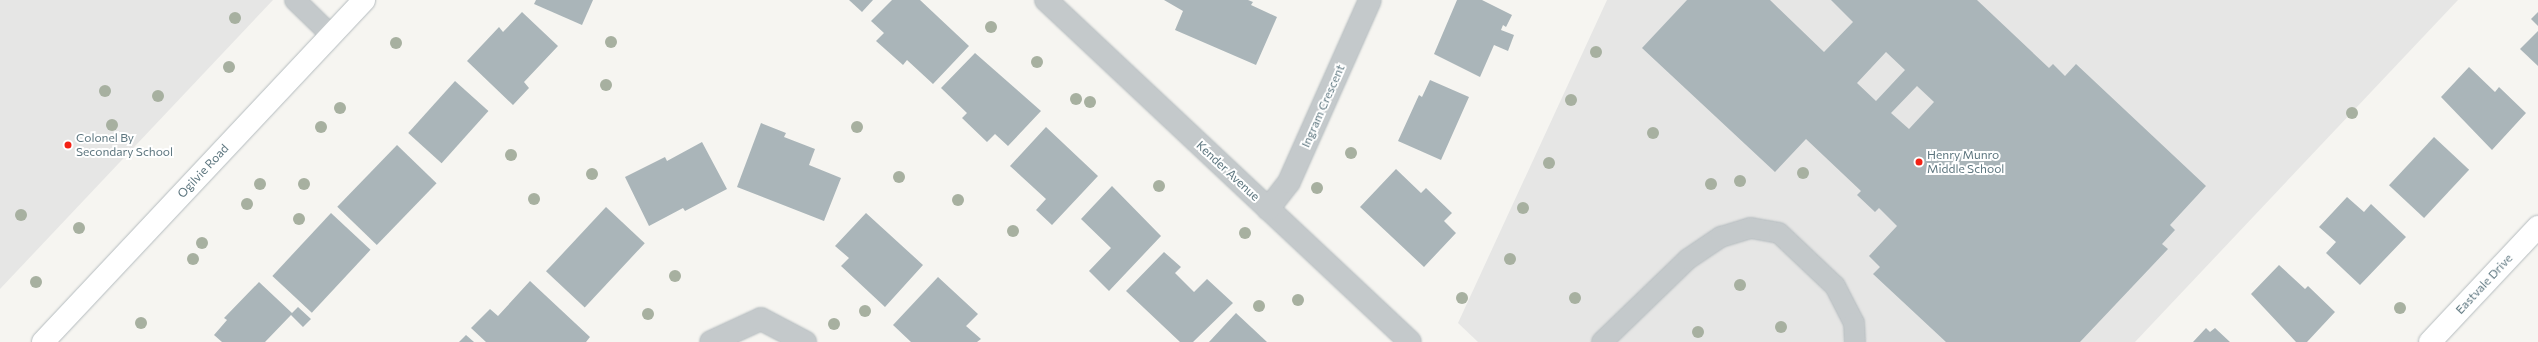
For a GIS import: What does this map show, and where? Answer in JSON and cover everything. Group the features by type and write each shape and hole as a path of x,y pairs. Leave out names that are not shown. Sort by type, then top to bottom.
{"street":[{"name":"Ogilvie Road","path":"43,342 364,0"},
{"name":"Kender Avenue","path":"1046,0 1410,342"},
{"name":"Ingram Crescent","path":"1268,209 1289,182 1370,0"},
{"name":"Eastvale Drive","path":"2430,342 2538,227"},
{"path":"711,342 761,319 805,342"}],"lane":[{"path":"296,0 331,35"},
{"path":"1602,342 1688,258 1721,237 1751,228 1779,232 1835,286 1854,323 1855,342"}],"shaded area":[{"name":"Colonel By Secondary School","path":"0,0 273,0 0,289"},
{"name":"Henry Munro Middle School","path":"1607,0 2458,0 2135,342 1478,342 1458,323"}],"building":[{"path":"536,0 593,0 582,25 534,4"},
{"path":"849,0 873,0 862,12"},
{"path":"892,0 920,0 969,46 933,84 907,60 903,65 876,41 884,33 871,21"},
{"path":"1164,0 1248,0 1253,2 1251,5 1277,17 1256,65 1175,30 1183,11"},
{"path":"1457,0 1482,0 1512,15 1506,27 1503,25 1501,30 1514,35 1508,51 1494,45 1480,77 1434,54"},
{"path":"1687,0 1770,0 1824,52 1853,22 1831,0 1977,0 2049,68 2053,64 2065,76 2076,64 2206,186 2170,225 2175,230 2162,244 2168,249 2080,342 1946,342 1873,274 1880,267 1869,256 1897,226 1879,208 1875,212 1857,195 1861,191 1806,139 1775,172 1642,48","holes":["1886,52 1905,70 1876,101 1857,83","1917,86 1934,102 1909,129 1891,113"]},
{"path":"522,12 558,46 524,82 529,88 513,105 467,61 499,27 503,32"},
{"path":"2538,12 2538,26 2531,19"},
{"path":"2538,31 2538,66 2520,49"},
{"path":"975,53 1041,111 1008,146 995,134 987,142 962,118 967,113 941,88"},
{"path":"2469,67 2495,92 2499,87 2526,113 2492,150 2441,97"},
{"path":"1430,80 1469,97 1441,160 1398,141 1419,95 1422,97"},
{"path":"455,81 488,111 442,163 408,133"},
{"path":"761,123 786,133 784,137 815,149 809,165 841,178 824,221 737,187"},
{"path":"1046,127 1098,176 1052,225 1036,210 1046,199 1010,166"},
{"path":"2434,137 2469,170 2424,218 2389,185"},
{"path":"702,142 727,189 685,211 683,208 649,226 625,177 665,157 667,161"},
{"path":"397,145 437,183 377,245 337,207"},
{"path":"1396,169 1421,193 1426,188 1452,213 1444,221 1456,233 1424,267 1360,207"},
{"path":"1112,186 1161,236 1109,291 1089,271 1111,248 1081,219"},
{"path":"2347,197 2364,212 2371,204 2406,237 2360,285 2326,253 2336,242 2319,227"},
{"path":"606,207 645,243 585,308 546,271"},
{"path":"331,213 370,250 312,313 272,276"},
{"path":"866,213 923,265 885,307 841,266 849,258 835,246"},
{"path":"1164,252 1181,267 1175,273 1194,292 1207,279 1233,303 1193,342 1180,342 1126,291"},
{"path":"2279,265 2305,289 2308,286 2335,312 2307,342 2296,342 2251,294"},
{"path":"938,277 978,314 966,326 981,339 977,342 911,342 893,325"},
{"path":"530,281 590,337 586,342 486,342 471,328 490,309 498,316"},
{"path":"259,282 292,313 298,307 311,319 303,327 291,315 265,342 222,342 214,335 227,320 224,318"},
{"path":"1236,313 1267,342 1209,342"},
{"path":"2206,328 2210,332 2215,328 2230,342 2193,342"},
{"path":"466,335 474,342 459,342"}],"place":[{"name":"Colonel By Secondary School","path":"68,145"},
{"name":"Henry Munro Middle School","path":"1919,162"}]}
